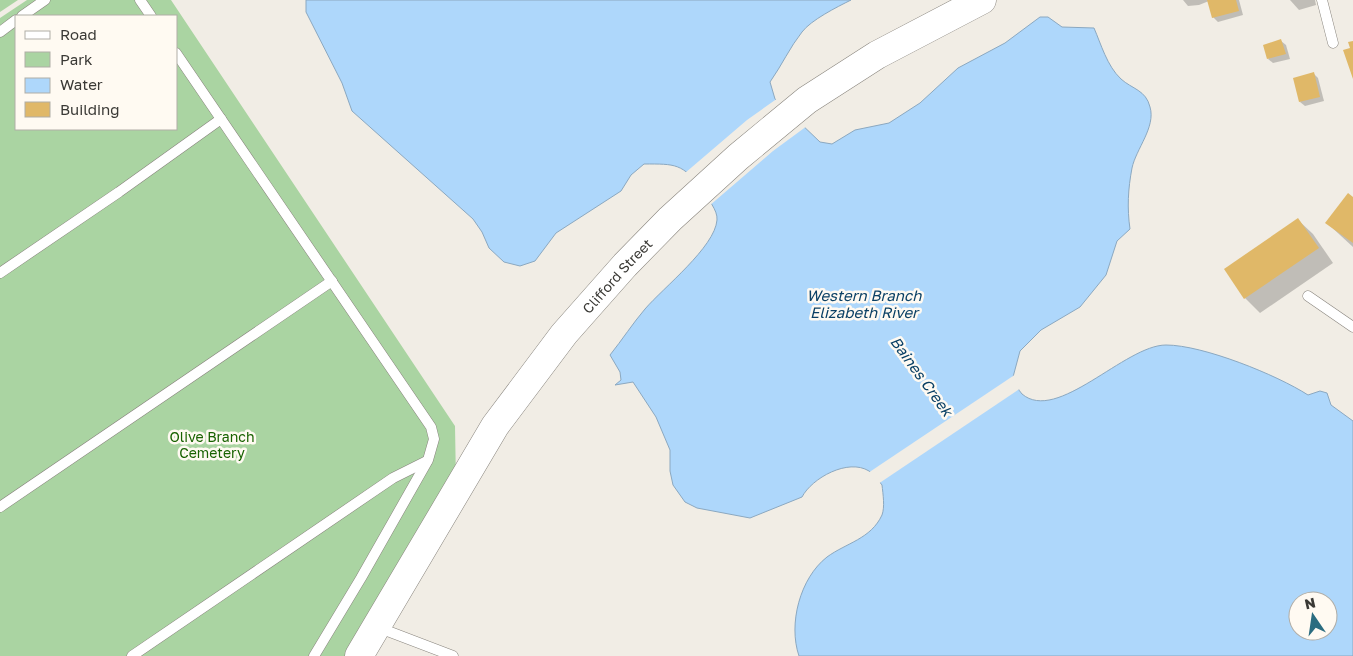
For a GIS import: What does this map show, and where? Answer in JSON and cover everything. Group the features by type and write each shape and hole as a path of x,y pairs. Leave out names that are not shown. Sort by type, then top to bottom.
{"street":[{"name":"Clifford Street","path":"359,656 495,426 576,320 670,219 738,157 807,100 877,55 982,0"}],"lane":[{"path":"23,15 45,0"},
{"path":"140,0 150,15"},
{"path":"1322,0 1333,43"},
{"path":"0,32 15,21"},
{"path":"178,56 431,427 434,439 428,460 314,656"},
{"path":"0,273 120,192 221,119"},
{"path":"0,508 332,281"},
{"path":"1308,296 1353,327"},
{"path":"132,656 377,490 428,460"},
{"path":"377,627 453,656"}],"green space":[{"path":"0,0 18,0 0,12"},
{"name":"Olive Branch Cemetery","path":"27,0 171,0 455,426 456,483 346,656 0,656 0,18"}],"water":[{"name":"Western Branch Elizabeth River","path":"306,0 851,0 806,27 770,82 775,99 820,142 832,144 855,130 889,123 920,103 958,68 1005,43 1040,17 1048,17 1062,27 1094,28 1105,55 1116,74 1142,93 1150,107 1151,115 1148,130 1132,168 1128,206 1130,229 1117,241 1106,275 1080,307 1041,330 1020,351 1013,377 1022,394 1037,401 1054,399 1072,392 1149,348 1166,345 1199,350 1239,362 1295,387 1308,395 1320,391 1327,393 1331,405 1353,421 1353,656 799,656 795,630 796,616 803,589 818,566 827,557 858,540 877,523 882,515 883,508 882,485 869,471 851,467 831,472 822,477 802,497 750,518 697,508 685,502 673,485 670,471 670,450 656,417 633,382 615,385 621,380 620,372 610,355 645,309 687,267 714,231 717,220 716,212 695,181 678,167 663,164 644,164 631,175 621,191 556,233 535,261 520,266 504,262 489,248 482,232 473,219 352,111 342,83 306,12"}],"pier":[{"path":"778,98 807,126 773,151 709,206 685,173 747,120"},
{"path":"1016,374 1021,388 878,484 868,473"}],"building":[{"path":"1207,0 1236,0 1239,11 1212,18"},
{"path":"1281,39 1286,54 1267,59 1263,45"},
{"path":"1353,41 1353,79 1343,50 1350,48 1348,42"},
{"path":"1314,72 1320,97 1299,102 1293,78"},
{"path":"1348,193 1353,197 1353,243 1325,223"},
{"path":"1298,218 1319,248 1244,299 1224,269"}],"water label":[{"name":"Baines Creek","path":"922,376"}]}
